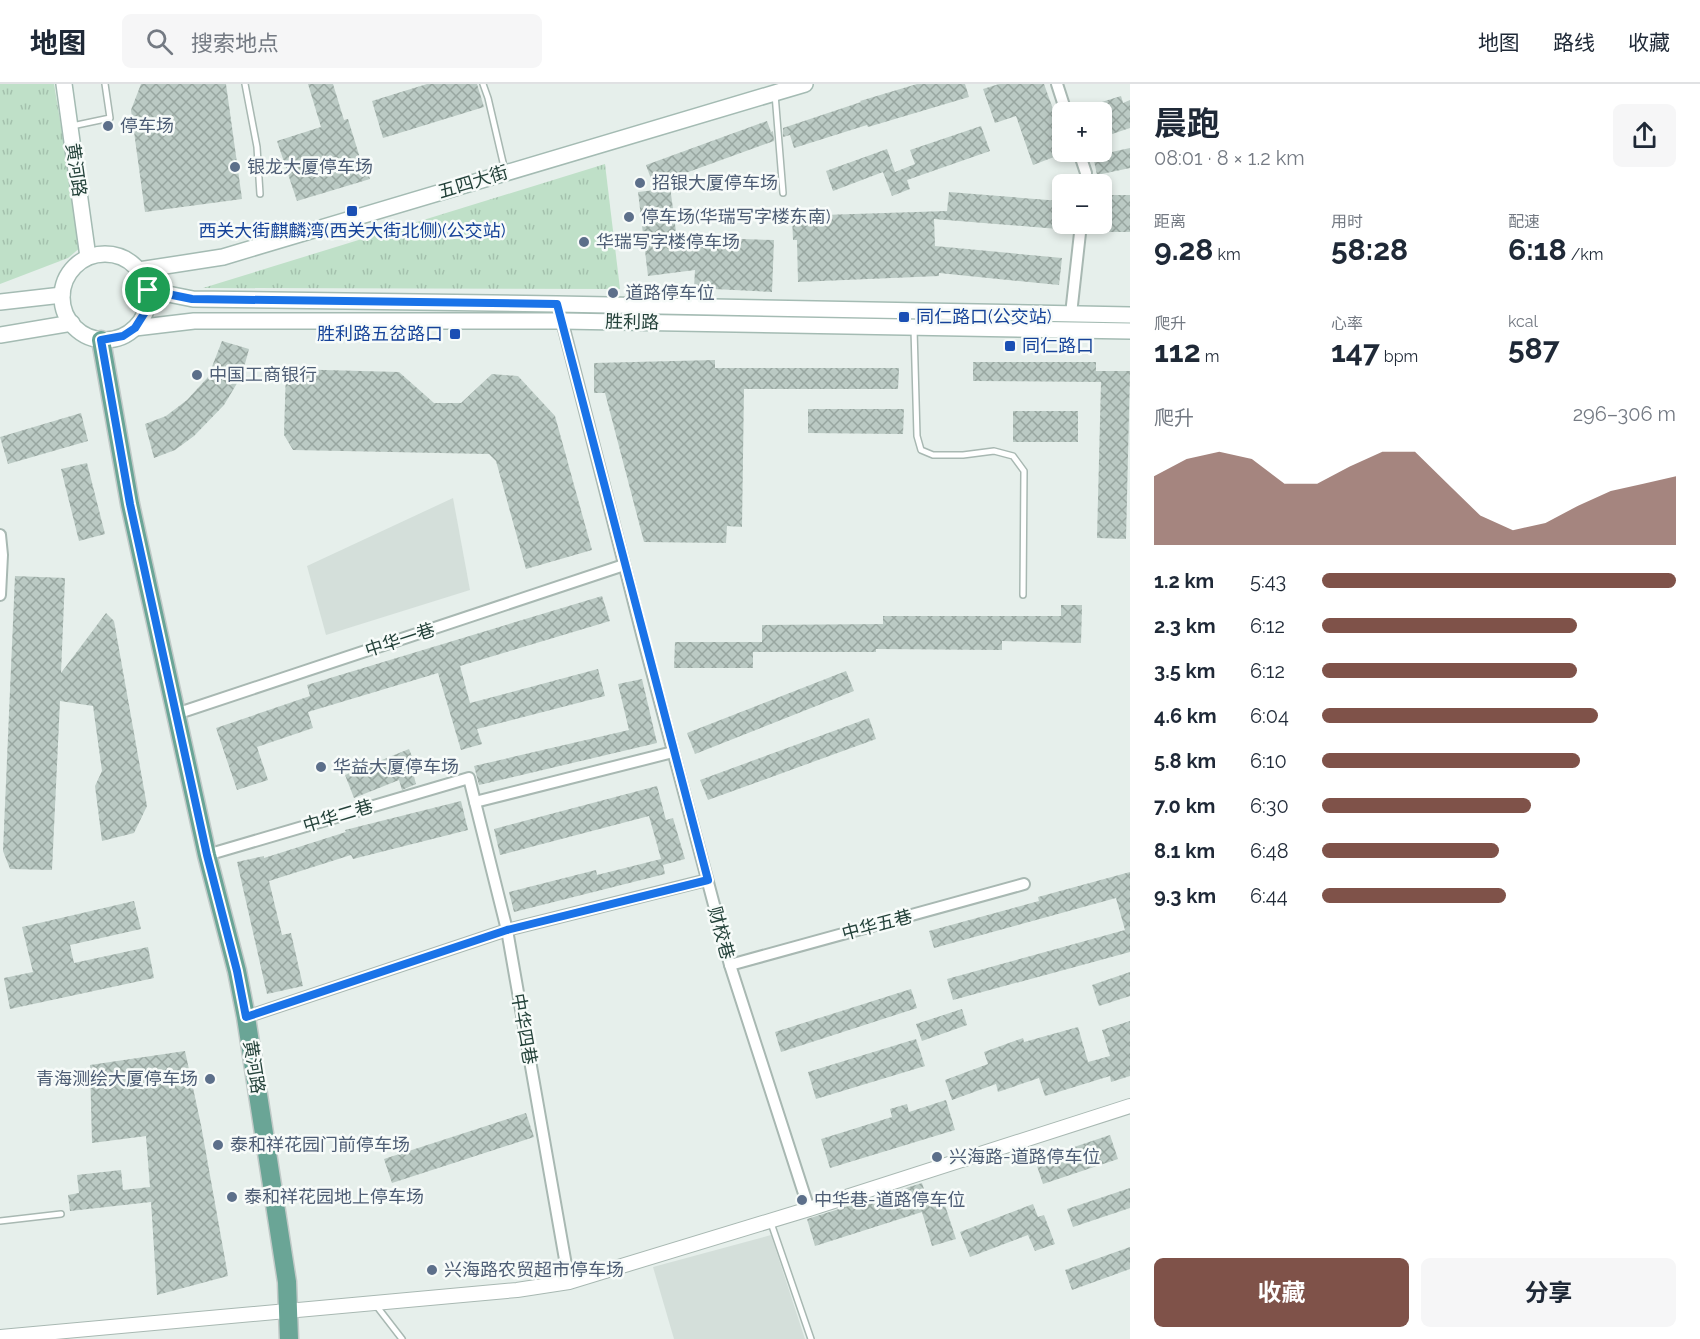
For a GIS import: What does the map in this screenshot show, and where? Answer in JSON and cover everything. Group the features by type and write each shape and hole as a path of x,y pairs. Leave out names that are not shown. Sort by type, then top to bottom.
{"main road":[{"name":"黄河路","path":"64,84 88,257"},
{"name":"五四大街","path":"139,270 223,257 805,84"},
{"path":"108,253 123,257 139,270 148,290 147,309 135,328 123,336 101,340 76,329 64,310 62,295 64,283 71,269 88,257 108,253"},
{"name":"胜利路","path":"148,290 192,299 885,309 1130,315"},
{"path":"0,303 62,295"},
{"name":"胜利路","path":"135,328 194,321 562,321 1130,331"},
{"path":"0,335 72,323"},
{"name":"黄河路","path":"101,340 130,504 207,855 237,971 246,1017 287,1282 289,1339"}],"street":[{"path":"1057,84 1063,102"},
{"path":"1071,314 1080,234"},
{"name":"财校巷","path":"557,304 730,965 809,1209"},
{"path":"0,535 2,555 0,595"},
{"name":"中华一巷","path":"176,714 624,565"},
{"path":"475,802 673,752"},
{"name":"中华二巷","path":"207,855 469,778"},
{"name":"中华四巷","path":"469,778 507,930 569,1282"},
{"path":"246,1017 507,930 708,880"},
{"name":"中华五巷","path":"730,965 1024,884"},
{"path":"0,1337 517,1290 569,1282 809,1209 1130,1106"}],"lane":[{"path":"70,126 110,118 105,84"},
{"path":"245,84 257,147 260,194"},
{"path":"483,84 506,173"},
{"path":"775,93 783,193"},
{"path":"914,327 916,436 921,450 933,455 963,455 994,451 1013,456 1024,471 1023,596"},
{"path":"0,1221 61,1214"},
{"path":"770,1221 811,1339"},
{"path":"374,1303 402,1339"}],"shaded area":[{"path":"453,498 470,590 326,635 307,566"},
{"path":"771,1235 805,1339 674,1339 653,1267"}],"green space":[{"path":"0,84 54,84 81,247 68,258 0,284"},
{"path":"605,164 620,289 203,288"}],"building":[{"path":"141,84 226,84 242,199 145,212 131,110"},
{"path":"308,84 333,84 344,120 348,119 360,158 363,157 370,179 297,201 277,141 321,127"},
{"path":"427,84 477,84 484,107 383,138 372,101"},
{"path":"917,84 965,84 969,97 794,148 790,135 783,137 783,128"},
{"path":"999,84 1044,84 1052,106 1052,158 1033,165 1016,116 995,123 983,89"},
{"path":"1121,96 1123,103 1130,100 1130,128 1112,134 1112,102 1102,102"},
{"path":"767,121 771,132 773,131 774,141 669,179 677,239 740,243 741,239 774,240 772,292 694,288 695,270 648,276 638,192 655,190 646,165"},
{"path":"981,126 990,151 907,180 910,189 892,196 883,172 833,191 826,171 887,149 895,172 915,164 910,150"},
{"path":"1130,148 1130,168 1097,174 1094,162 1112,162 1112,152"},
{"path":"949,192 1052,200 1052,229 934,219 935,246 1062,258 1059,285 939,273 939,276 798,282 797,240 793,240 792,216 947,211"},
{"path":"1112,195 1130,195 1130,232 1112,232"},
{"path":"222,341 249,349 242,375 224,405 194,436 175,450 154,458 145,424 166,416 187,400 208,377"},
{"path":"715,360 715,368 899,368 898,389 744,389 742,527 727,526 726,543 644,542 605,393 594,393 594,363"},
{"path":"973,362 1096,362 1096,371 1130,371 1126,539 1097,538 1101,382 973,381"},
{"path":"286,369 399,372 434,403 461,403 492,374 518,376 555,416 592,550 526,569 496,461 489,454 293,450 284,435"},
{"path":"808,409 904,409 903,434 808,433"},
{"path":"1013,411 1078,411 1078,442 1013,442"},
{"path":"81,413 88,441 8,464 0,437"},
{"path":"87,463 105,534 79,541 61,469"},
{"path":"15,576 65,578 61,673 106,613 114,621 147,806 134,833 102,841 95,786 102,771 93,706 60,701 52,870 10,869 3,851"},
{"path":"602,596 610,621 460,666 470,703 598,669 605,696 477,729 482,744 461,750 438,673 308,712 313,728 257,747 268,780 237,790 216,728 310,696 307,685"},
{"path":"1061,605 1082,605 1081,643 1002,641 1002,650 876,649 876,652 753,652 753,668 674,668 675,642 762,642 762,625 883,624 883,616 1061,616"},
{"path":"846,671 854,691 695,754 687,733"},
{"path":"642,679 657,743 479,785 474,766 629,730 618,684"},
{"path":"869,718 876,739 708,800 700,780"},
{"path":"409,749 415,764 411,765 416,784 402,790 399,780 354,798 345,775"},
{"path":"657,786 666,820 673,818 685,859 663,865 665,874 514,912 509,892 596,870 597,875 661,859 649,816 500,855 494,829"},
{"path":"461,801 468,830 353,859 351,855 269,881 282,935 291,933 303,986 267,994 237,862 264,856 264,858 346,832 345,830"},
{"path":"1130,872 1130,952 953,1000 947,979 1125,930 1116,898 934,948 929,931 1039,901 1038,897"},
{"path":"134,901 141,929 70,945 74,963 148,947 154,978 10,1009 4,978 33,972 22,927"},
{"path":"1130,972 1130,996 1099,1006 1092,985"},
{"path":"911,989 917,1008 781,1052 775,1032"},
{"path":"962,1009 967,1025 922,1041 916,1024"},
{"path":"1130,1021 1130,1076 1111,1082 1110,1076 1045,1096 1039,1078 998,1092 996,1084 952,1100 945,1080 988,1064 984,1052 1023,1038 1024,1042 1078,1027 1088,1062 1110,1056 1102,1030"},
{"path":"916,1039 925,1066 816,1099 808,1072"},
{"path":"185,1051 201,1125 228,1276 157,1295 151,1202 70,1211 68,1195 79,1193 77,1175 121,1170 123,1190 150,1187 146,1136 92,1143 90,1065"},
{"path":"946,1100 955,1130 830,1168 821,1139 892,1117 890,1109 907,1104 909,1112"},
{"path":"526,1113 534,1137 392,1183 384,1159"},
{"path":"1110,1135 1118,1159 1043,1184 1035,1160"},
{"path":"922,1183 926,1195 940,1190 956,1239 932,1246 922,1212 815,1246 807,1219"},
{"path":"1130,1188 1130,1208 1073,1227 1067,1209"},
{"path":"1033,1204 1038,1217 1044,1215 1055,1244 1035,1251 1028,1235 970,1257 960,1232"},
{"path":"1130,1247 1130,1269 1072,1290 1065,1270"}],"place":[{"name":"停车场","path":"108,126"},
{"name":"银龙大厦停车场","path":"235,167"},
{"name":"招银大厦停车场","path":"640,183"},
{"name":"西关大街麒麟湾(西关大街北侧)(公交站)","path":"352,211"},
{"name":"停车场(华瑞写字楼东南)","path":"629,217"},
{"name":"华瑞写字楼停车场","path":"584,242"},
{"name":"道路停车位","path":"613,293"},
{"name":"同仁路口(公交站)","path":"904,317"},
{"name":"胜利路五岔路口","path":"455,334"},
{"name":"同仁路口","path":"1010,346"},
{"name":"中国工商银行","path":"197,375"},
{"name":"华益大厦停车场","path":"321,767"},
{"name":"青海测绘大厦停车场","path":"210,1079"},
{"name":"泰和祥花园门前停车场","path":"218,1145"},
{"name":"兴海路-道路停车位","path":"937,1157"},
{"name":"泰和祥花园地上停车场","path":"232,1197"},
{"name":"中华巷-道路停车位","path":"802,1200"},
{"name":"兴海路农贸超市停车场","path":"432,1270"}],"route":[{"path":"148,290 192,299 557,304 708,880 507,930 246,1017 237,971 207,855 130,504 101,340 123,336 135,328 147,309 148,290"}]}
